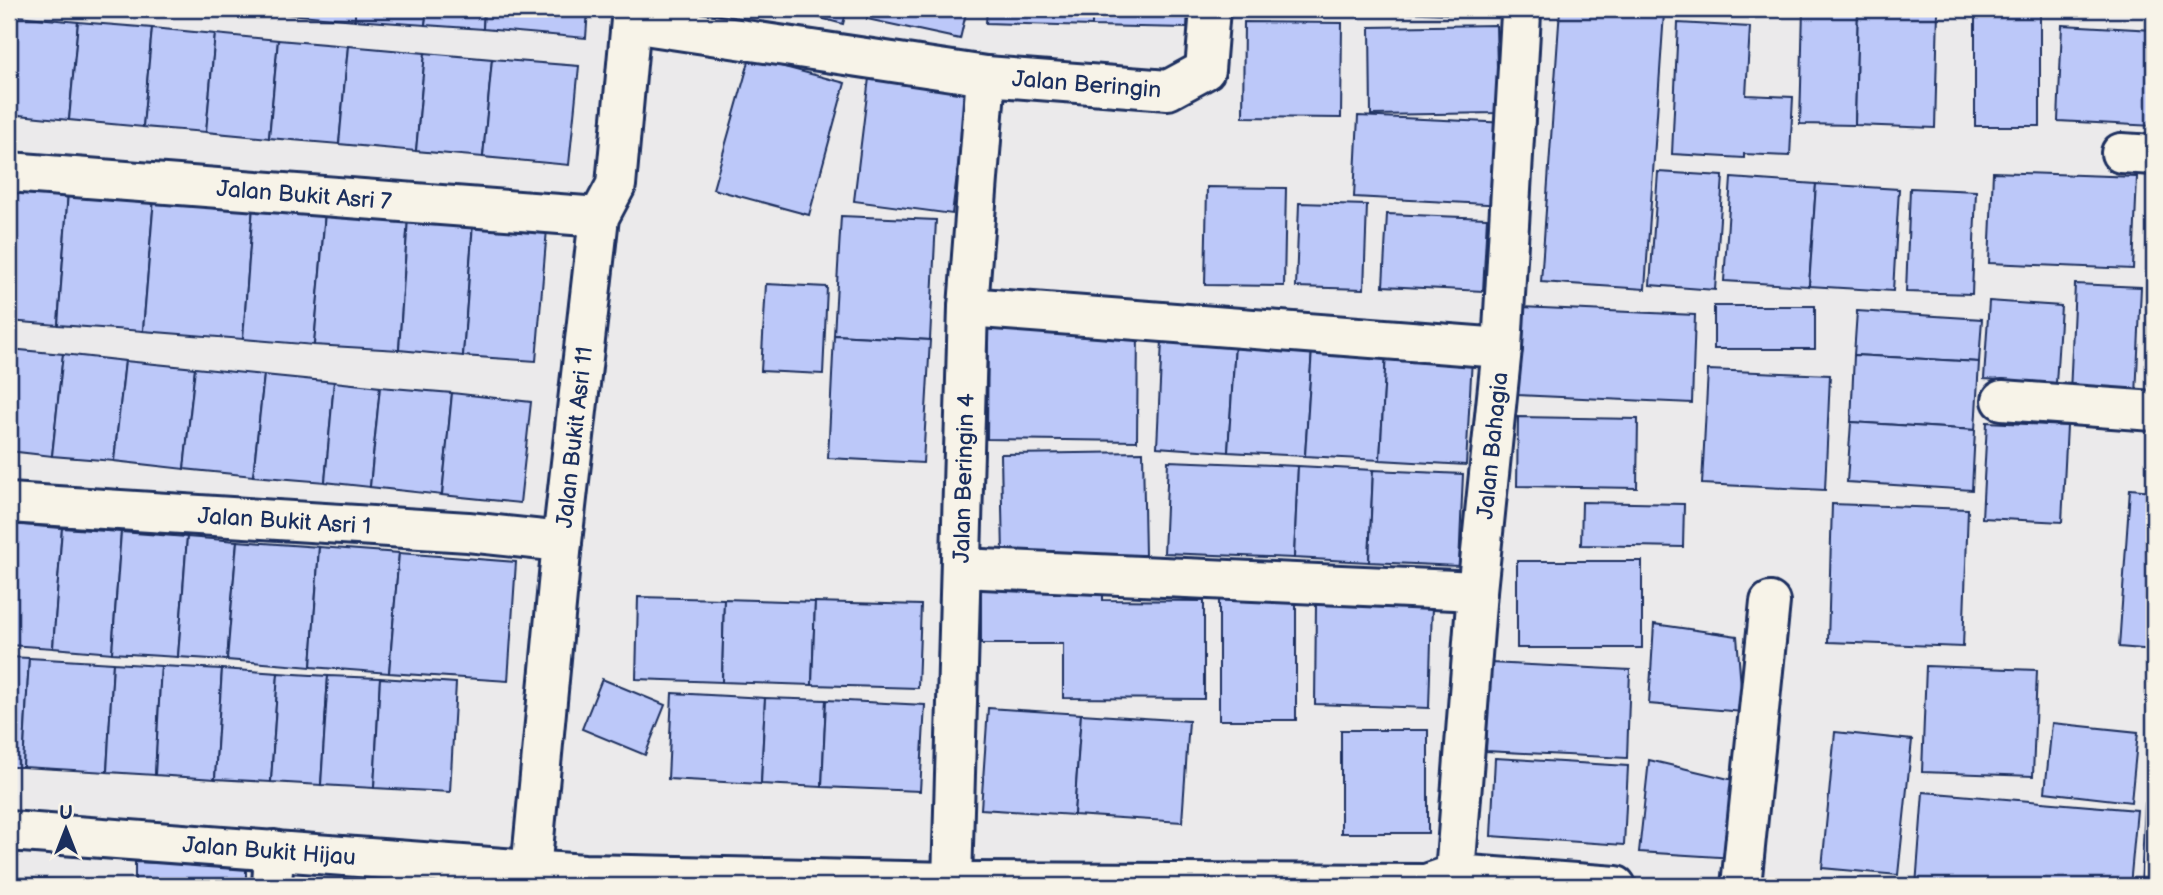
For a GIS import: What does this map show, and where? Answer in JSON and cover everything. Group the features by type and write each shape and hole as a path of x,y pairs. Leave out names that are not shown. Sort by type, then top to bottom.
{"street":[{"name":"Jalan Beringin","path":"986,76 1168,90 1205,70 1210,9"},
{"name":"Jalan Bahagia","path":"1435,882 1477,592 1502,348 1521,14"},
{"path":"632,16 986,76"},
{"name":"Jalan Bukit Asri 11","path":"531,871 562,542 599,217 616,185 632,16"},
{"name":"Jalan Beringin 4","path":"952,882 968,307 986,76"},
{"name":"Jalan Bukit Asri 7","path":"9,172 599,217"},
{"path":"968,307 1502,348"},
{"path":"2002,400 2154,411"},
{"name":"Jalan Bukit Asri 1","path":"9,503 468,532 562,542"},
{"path":"961,568 1477,592"},
{"path":"1741,886 1770,602"},
{"name":"Jalan Bukit Hijau","path":"9,831 273,868 531,871 584,880 1435,882 1615,886"}],"building":[{"path":"225,9 289,9 289,14"},
{"path":"289,9 355,9 355,20 289,14"},
{"path":"355,9 427,9 425,25 355,20"},
{"path":"427,9 484,9 483,29 425,25"},
{"path":"484,9 588,9 586,38 483,29"},
{"path":"786,9 847,9 843,24"},
{"path":"869,9 967,9 960,39 867,19"},
{"path":"987,9 1092,9 1092,26 986,23"},
{"path":"1092,9 1188,9 1187,28 1092,26"},
{"path":"1500,9 1500,16 1373,11"},
{"path":"1560,9 1664,13 1645,289 1541,282"},
{"path":"1803,9 1858,9 1855,125 1800,124"},
{"path":"1858,9 1938,11 1935,128 1855,125"},
{"path":"1975,9 2040,9 2040,126 1975,126"},
{"path":"9,15 17,16 9,98"},
{"path":"17,16 78,22 69,120 9,114"},
{"path":"78,22 152,28 143,127 69,120"},
{"path":"1244,22 1342,23 1341,118 1243,117"},
{"path":"1678,23 1750,27 1746,95 1793,97 1790,156 1744,154 1744,158 1672,154"},
{"path":"1496,25 1498,113 1371,115 1370,27"},
{"path":"2062,25 2154,30 2154,126 2058,121"},
{"path":"152,28 215,34 206,132 143,127"},
{"path":"215,34 278,40 269,138 206,132"},
{"path":"278,40 348,46 339,144 269,138"},
{"path":"348,46 425,53 416,151 339,144"},
{"path":"425,53 492,59 483,157 416,151"},
{"path":"750,58 845,83 809,215 713,189"},
{"path":"492,59 579,66 569,165 483,157"},
{"path":"869,78 968,89 952,214 854,201"},
{"path":"1358,116 1509,123 1505,205 1354,197"},
{"path":"1658,172 1723,176 1715,290 1650,285"},
{"path":"1993,172 2137,177 2133,269 1989,263"},
{"path":"1731,178 1816,184 1809,286 1724,281"},
{"path":"1816,184 1899,189 1893,291 1809,286"},
{"path":"9,187 68,192 58,325 9,321"},
{"path":"1207,187 1286,188 1284,286 1205,285"},
{"path":"1910,188 1976,191 1972,294 1906,292"},
{"path":"68,192 154,198 143,331 58,325"},
{"path":"154,198 253,206 243,339 143,331"},
{"path":"1299,203 1367,205 1364,289 1296,287"},
{"path":"253,206 325,212 314,345 243,339"},
{"path":"325,212 408,218 399,350 314,345"},
{"path":"1387,214 1487,218 1483,291 1383,286"},
{"path":"841,216 936,220 930,340 834,335"},
{"path":"408,218 473,223 463,356 399,350"},
{"path":"473,223 547,229 536,361 463,356"},
{"path":"766,284 827,287 823,374 761,371"},
{"path":"2075,284 2141,287 2136,396 2070,393"},
{"path":"1989,301 2061,306 2056,383 1984,379"},
{"path":"1714,306 1815,306 1815,349 1714,349"},
{"path":"1521,307 1695,315 1692,403 1517,395"},
{"path":"1857,311 1982,319 1979,362 1854,355"},
{"path":"988,326 1138,328 1137,441 987,439"},
{"path":"834,335 930,340 923,463 828,458"},
{"path":"1162,340 1235,345 1228,452 1157,447"},
{"path":"1235,345 1312,349 1305,456 1228,452"},
{"path":"9,349 63,354 52,456 9,451"},
{"path":"1312,349 1386,353 1380,460 1305,456"},
{"path":"1386,353 1472,358 1466,465 1380,460"},
{"path":"63,354 125,361 114,461 52,456"},
{"path":"1854,355 1979,362 1975,430 1851,422"},
{"path":"125,361 195,368 184,469 114,461"},
{"path":"195,368 264,375 253,476 184,469"},
{"path":"1708,370 1830,375 1825,490 1702,484"},
{"path":"264,375 334,382 325,482 253,476"},
{"path":"334,382 380,387 370,487 325,482"},
{"path":"380,387 452,393 442,495 370,487"},
{"path":"452,393 531,402 520,503 442,495"},
{"path":"1518,417 1638,419 1637,488 1517,486"},
{"path":"1851,422 1975,430 1972,490 1847,482"},
{"path":"1987,422 2067,426 2062,522 1982,518"},
{"path":"1143,452 1145,555 1003,557 1001,454"},
{"path":"1168,461 1298,466 1294,558 1164,553"},
{"path":"1298,466 1373,470 1369,562 1294,558"},
{"path":"1373,470 1463,474 1459,566 1369,562"},
{"path":"2130,489 2154,491 2154,650 2119,647"},
{"path":"1582,502 1684,504 1683,547 1581,545"},
{"path":"1832,504 1968,509 1963,647 1828,642"},
{"path":"9,524 62,528 53,648 9,645"},
{"path":"62,528 121,532 112,653 53,648"},
{"path":"121,532 187,537 178,657 112,653"},
{"path":"187,537 237,541 227,660 178,657"},
{"path":"237,541 319,547 311,667 227,660"},
{"path":"319,547 399,553 389,673 311,667"},
{"path":"399,553 516,562 508,681 389,673"},
{"path":"1517,561 1642,561 1642,648 1517,648"},
{"path":"981,590 1103,590 1103,600 1204,601 1204,699 1063,698 1063,644 981,644"},
{"path":"638,597 724,599 722,682 636,679"},
{"path":"1219,597 1296,597 1296,720 1219,720"},
{"path":"724,599 815,602 812,685 722,682"},
{"path":"815,602 921,605 918,688 812,685"},
{"path":"1316,603 1432,606 1429,708 1315,704"},
{"path":"1654,624 1737,636 1743,712 1649,704"},
{"path":"9,657 29,658 23,767 9,767"},
{"path":"29,658 113,663 107,772 23,767"},
{"path":"113,663 161,666 155,775 107,772"},
{"path":"1490,663 1630,670 1627,758 1486,751"},
{"path":"161,666 222,669 215,779 155,775"},
{"path":"1926,666 2037,670 2033,776 1922,772"},
{"path":"222,669 278,673 271,782 215,779"},
{"path":"278,673 328,676 321,785 271,782"},
{"path":"328,676 380,678 374,788 321,785"},
{"path":"380,678 456,683 450,792 374,788"},
{"path":"602,679 665,705 645,755 582,729"},
{"path":"672,693 765,698 761,784 668,779"},
{"path":"765,698 826,700 822,787 761,784"},
{"path":"826,700 925,705 920,791 822,787"},
{"path":"988,708 1081,714 1074,815 981,809"},
{"path":"1081,714 1189,721 1182,822 1074,815"},
{"path":"2052,723 2138,732 2131,802 2045,792"},
{"path":"1341,730 1428,730 1428,833 1341,833"},
{"path":"1835,732 1912,740 1898,875 1822,868"},
{"path":"1495,758 1628,766 1624,845 1491,836"},
{"path":"1649,760 1746,783 1735,858 1639,852"},
{"path":"1923,792 2137,810 2130,886 1916,886"},
{"path":"2145,803 2154,803 2154,886 2141,886"},
{"path":"135,862 246,866 246,886 135,886"},
{"path":"18,878 110,882 109,886 17,886"}]}
